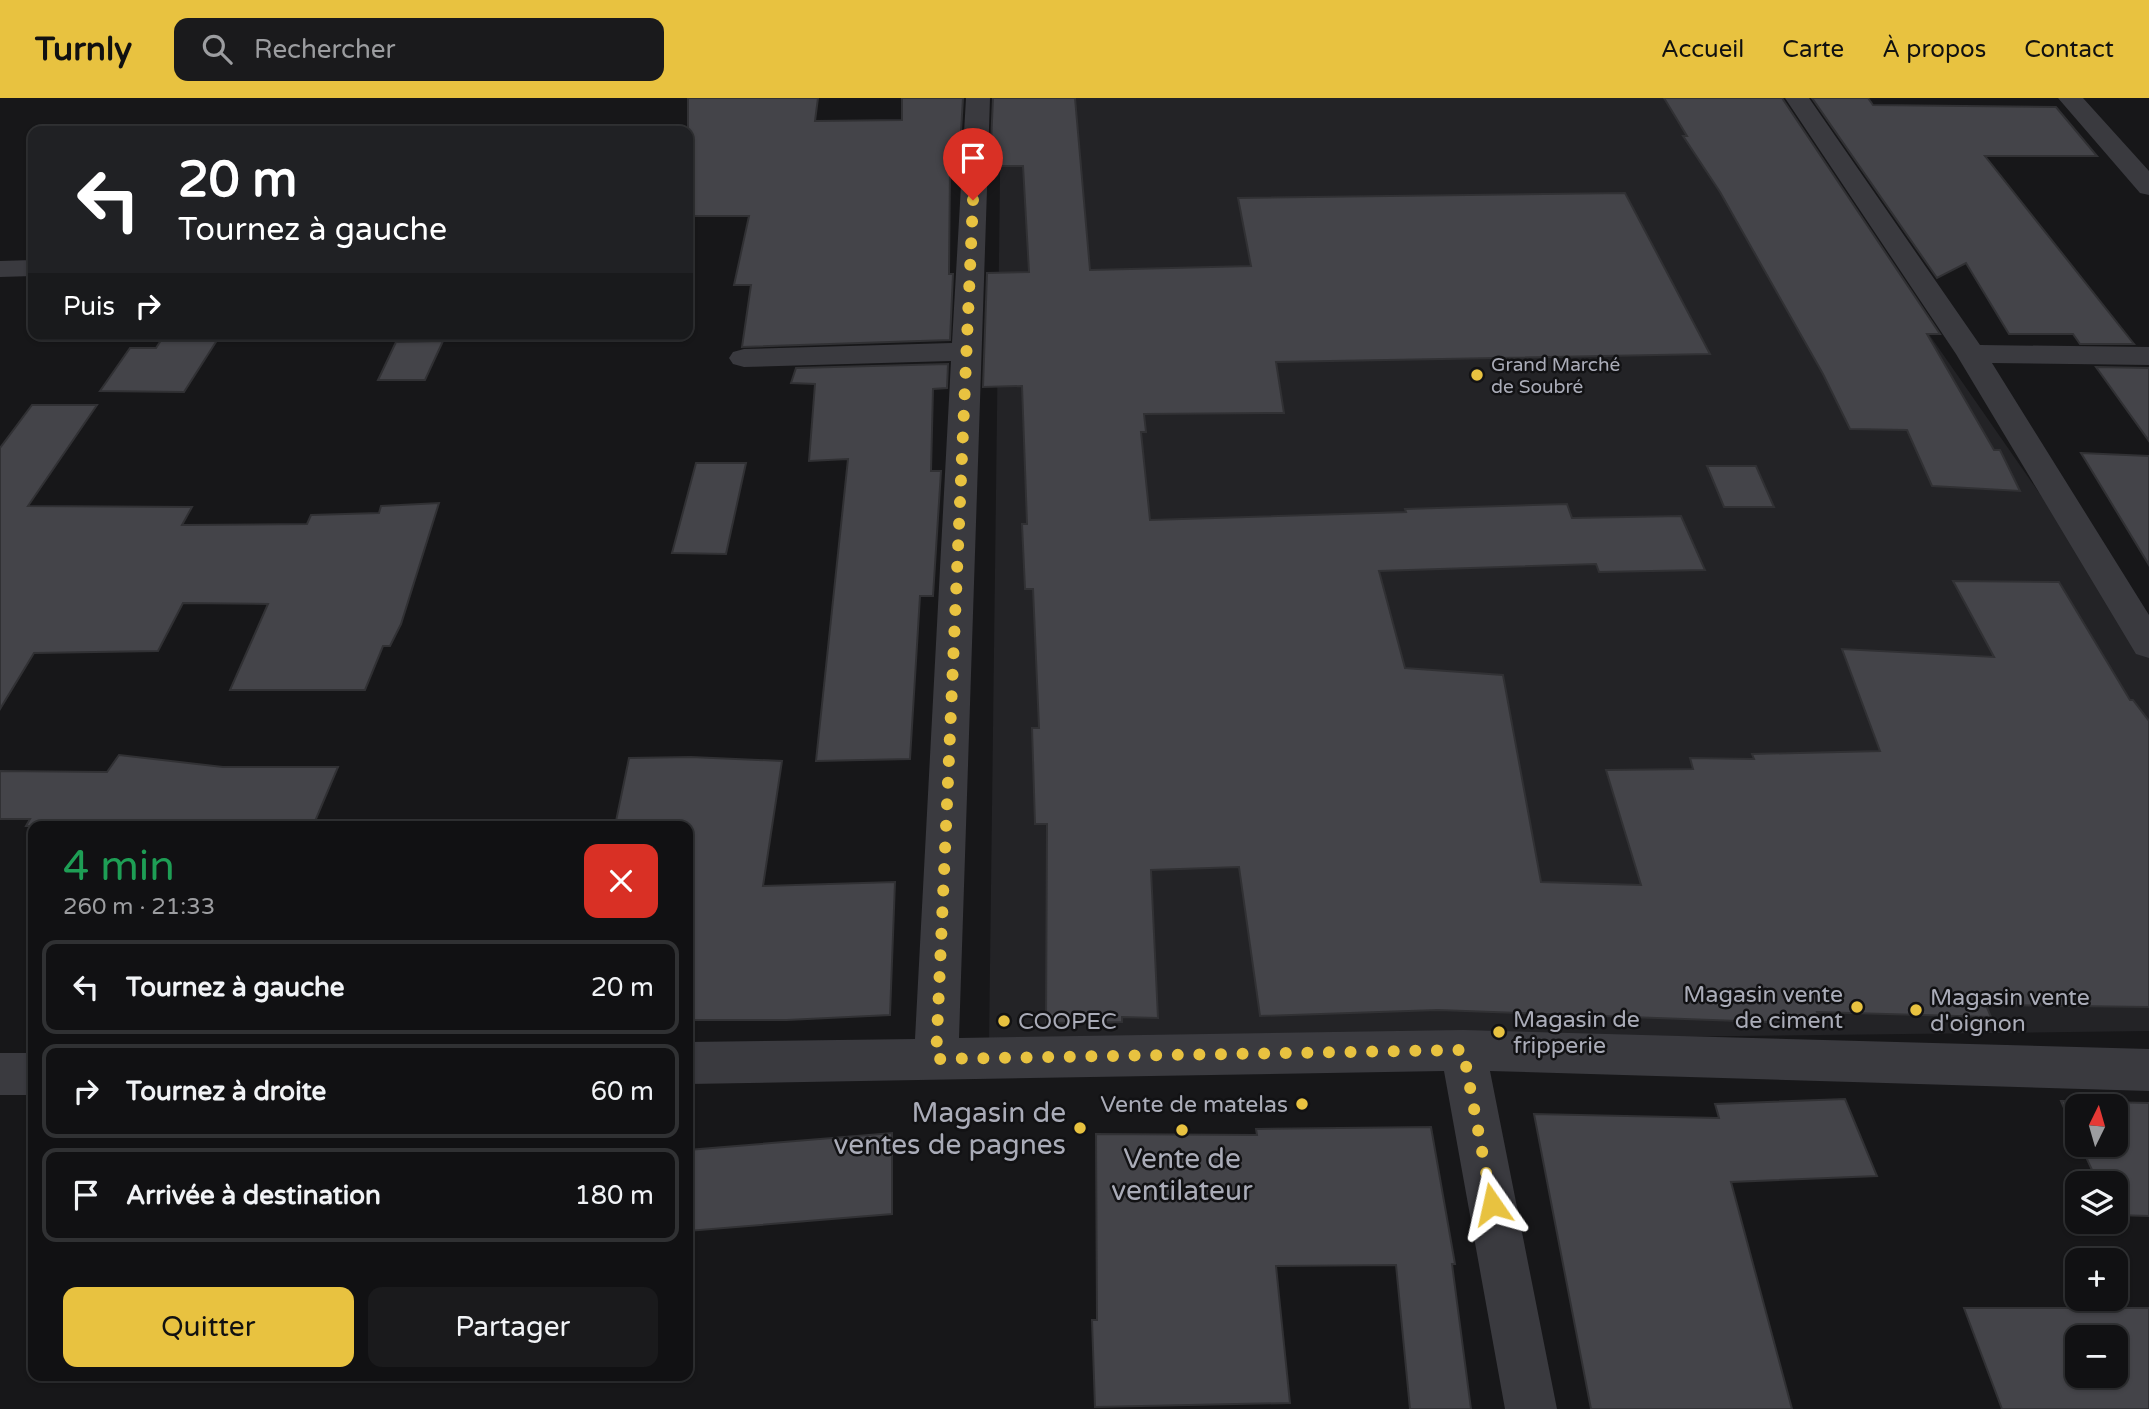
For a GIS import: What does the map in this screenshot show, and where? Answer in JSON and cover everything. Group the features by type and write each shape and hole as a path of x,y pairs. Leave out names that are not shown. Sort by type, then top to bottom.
{"street":[{"path":"936,1059 978,98"},
{"path":"1797,98 1972,354 2149,645"},
{"path":"2070,98 2149,187"},
{"path":"0,269 28,268"},
{"path":"744,358 965,352"},
{"path":"1972,354 2149,356"},
{"path":"1463,1050 1531,1409"},
{"path":"693,1063 1463,1050 2149,1070"},
{"path":"0,1074 28,1074"}],"shaded area":[{"name":"Grand Marché de Soubré","path":"1001,98 1765,98 2149,651 2149,1031 989,1045"}],"building":[{"path":"688,98 818,98 815,121 902,120 902,98 963,98 959,166 950,166 949,274 953,274 950,340 742,347 751,285 734,285 749,216 693,216 693,126 688,126"},
{"path":"993,98 1075,98 1090,270 1251,266 1238,198 1625,193 1710,354 1276,362 1284,413 1144,414 1146,432 1141,432 1150,520 1567,504 1572,518 1681,516 1705,570 1599,572 1596,564 1379,571 1405,668 1503,675 1541,882 1641,885 1606,770 1693,769 1690,758 1754,759 1752,754 1880,751 1842,649 1994,657 1953,581 2059,582 2130,700 2133,700 2149,721 2149,1007 1986,1005 1991,1017 1817,1012 1821,1024 1438,1010 1260,1016 1239,867 1151,870 1158,1018 1122,1017 1122,1022 1046,1023 1047,824 1035,824 1032,728 1039,728 1033,589 1025,589 1022,524 1027,524 1022,386 983,387 987,273 1029,272 1023,166 990,166"},
{"path":"1664,98 1782,98 1940,334 1927,334 1994,450 2000,450 2020,491 1932,486 1907,430 1850,429 1823,374 1720,192 1683,136 1687,136"},
{"path":"1812,98 1868,98 1873,105 2056,107 2097,156 1985,156 2134,344 2080,344 2073,334 2009,334 1966,263 1937,278"},
{"path":"161,340 217,340 184,392 100,391 130,348 156,348"},
{"path":"443,341 425,380 378,380 396,342"},
{"path":"948,364 947,388 933,389 931,471 941,471 933,596 920,596 910,759 816,761 848,459 809,461 815,384 791,383 796,368"},
{"path":"2096,367 2149,368 2149,441"},
{"path":"32,405 97,405 28,506 192,507 182,525 307,524 311,515 379,513 381,506 439,503 401,624 390,646 383,646 365,690 230,690 268,604 183,603 158,651 34,653 0,709 0,448"},
{"path":"2081,453 2149,456 2149,565"},
{"path":"696,463 746,463 726,554 672,553"},
{"path":"1707,466 1756,466 1774,507 1724,507"},
{"path":"119,755 223,767 338,767 315,821 0,819 0,771 107,772"},
{"path":"691,757 782,761 763,886 895,882 890,1015 787,1020 693,1020 693,821 616,821 629,758"},
{"path":"1845,1099 1877,1176 1731,1182 1792,1409 1591,1409 1534,1114 1719,1118 1715,1104"},
{"path":"2128,1103 2149,1103 2149,1216 2128,1215 2128,1171 2092,1171 2086,1157 2128,1157"},
{"path":"1431,1127 1455,1264 1452,1264 1471,1409 1410,1409 1396,1265 1276,1266 1290,1403 1095,1407 1092,1320 1097,1320 1096,1134 1257,1135 1256,1129"},
{"path":"892,1133 892,1214 693,1231 693,1150"},
{"path":"1964,1308 2128,1311 2128,1308 2149,1308 2149,1409 2002,1409"}],"place":[{"name":"Grand Marché de Soubré","path":"1477,375"},
{"name":"Magasin vente de ciment","path":"1857,1007"},
{"name":"Magasin vente d'oignon","path":"1916,1010"},
{"name":"COOPEC","path":"1004,1021"},
{"name":"Magasin de fripperie","path":"1499,1032"},
{"name":"Vente de matelas","path":"1302,1104"},
{"name":"Magasin de ventes de pagnes","path":"1080,1128"},
{"name":"Vente de ventilateur","path":"1182,1130"}],"route":[{"path":"973,200 936,1059 1463,1050 1492,1204"}]}
